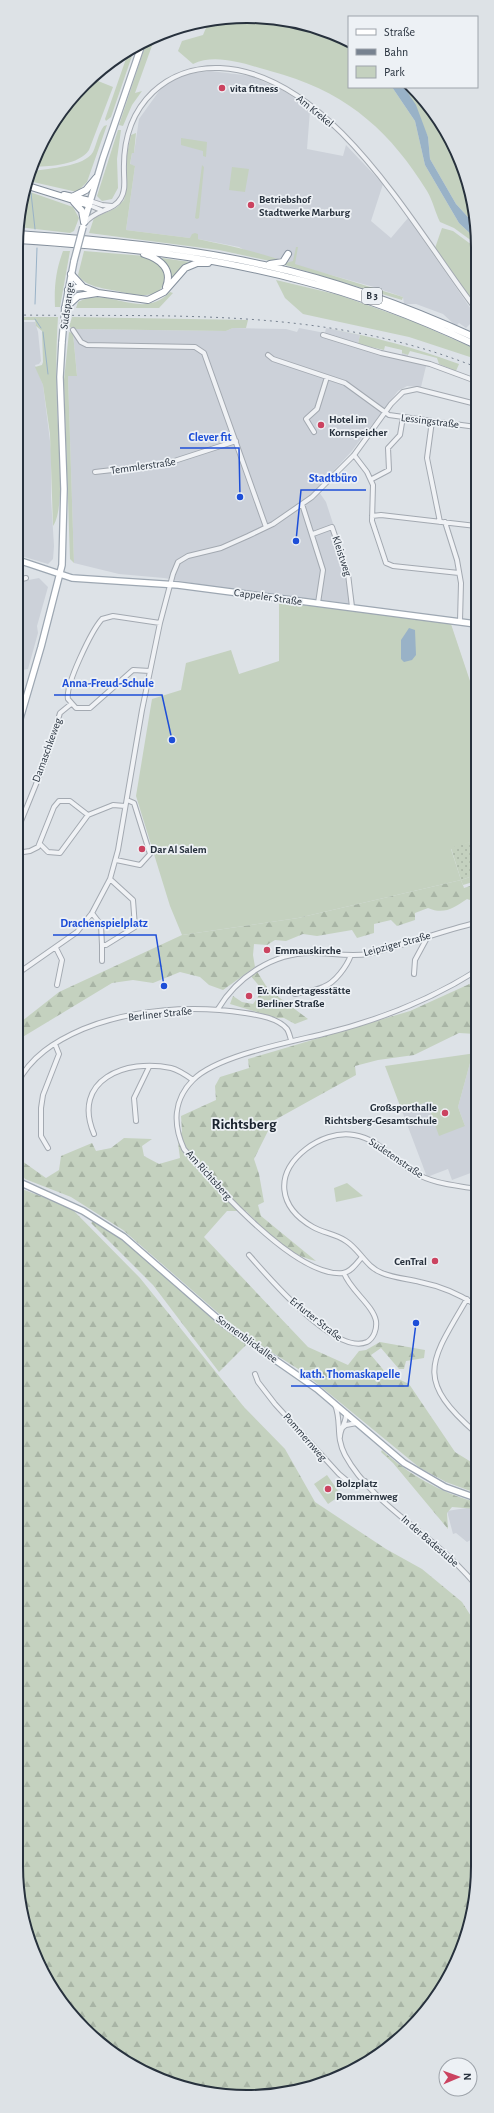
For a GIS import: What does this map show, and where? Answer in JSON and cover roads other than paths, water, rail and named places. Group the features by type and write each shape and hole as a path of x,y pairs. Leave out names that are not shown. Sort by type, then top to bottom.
{"highway":[{"path":"72,198 86,190 96,178"},
{"path":"32,187 89,203"},
{"path":"72,198 82,211 83,225"},
{"name":"B 3","path":"23,232 37,236"},
{"name":"B 3","path":"23,235 168,248 263,264 351,288 416,312 471,336"},
{"name":"B 3","path":"23,240 133,250 218,262 304,281 358,298 442,329 471,343"},
{"name":"B 3","path":"133,250 155,257 163,264 168,277 164,292"},
{"path":"263,264 280,263 285,260 288,254"},
{"name":"B 3","path":"68,290 83,294 98,293 144,300 155,298 164,292 185,268 197,263 218,262"},
{"name":"B 3","path":"71,274 83,287 98,293"},
{"path":"68,290 83,287"},
{"name":"B 3","path":"65,308 69,301 83,294"}],"main road":[{"name":"Südspange","path":"69,301 68,290 71,274 96,178 140,50"},
{"name":"Südspange","path":"23,707 60,574 63,540 64,489 60,377 65,308"},
{"name":"Cappeler Straße","path":"23,562 60,574 85,579 170,584 471,623"},
{"name":"Sonnenblickallee","path":"23,1184 83,1211 124,1237 225,1325 317,1389 417,1472 445,1487 471,1496"}],"street":[{"name":"Am Krekel","path":"114,206 121,198 124,189 124,160 130,129 137,112 152,94 164,83 189,71 213,68 245,72 263,78 288,90 304,101 335,128 383,179 471,302"},
{"path":"89,203 114,206"},
{"path":"89,203 102,210"},
{"path":"83,225 91,216 114,206"},
{"path":"73,330 81,342 87,345 195,347 204,353 266,527"},
{"path":"323,335 456,374 471,380"},
{"path":"268,355 273,359 327,377 351,387 385,412"},
{"path":"314,432 306,419 317,409 327,377"},
{"path":"23,970 77,932 92,913 110,879 116,860 160,623 176,565 185,557 221,548 266,527 302,504 330,481 354,455 397,397 410,389 421,390 471,405"},
{"name":"Lessingstraße","path":"385,412 389,415 471,425"},
{"path":"372,479 389,470 388,448 400,435 403,417"},
{"path":"432,421 428,458 440,522"},
{"name":"Temmlerstraße","path":"95,472 165,464 236,441"},
{"path":"354,455 372,479 374,490 372,516 385,560 388,565 459,573"},
{"path":"302,504 313,534 323,570 318,603"},
{"path":"372,516 381,515 471,525"},
{"path":"445,522 459,573 460,621"},
{"name":"Kleistweg","path":"313,534 332,527 348,574 352,607"},
{"path":"150,671 133,670 90,708 76,708 70,704 67,695 71,677 102,619 113,616 160,623"},
{"name":"Damaschkeweg","path":"23,816 45,762 60,713 70,704"},
{"path":"116,860 140,865 149,856 150,851 134,803 126,800"},
{"path":"23,852 30,851 40,844 54,807 59,801 70,801 88,815"},
{"path":"40,844 48,852 60,853 84,823 88,815 113,805 125,806"},
{"path":"102,945 106,945 132,930 135,925 133,900 110,879"},
{"path":"92,913 101,924 102,961"},
{"name":"Leipziger Straße","path":"218,1009 225,996 241,980 271,962 291,955 311,953 351,955 370,953 471,924"},
{"path":"414,974 415,960 428,936"},
{"path":"56,948 62,960 57,985"},
{"path":"295,994 323,987 330,983 345,967 351,955"},
{"name":"Am Richtsberg","path":"344,1273 329,1271 309,1264 257,1227 184,1149 177,1134 176,1112 183,1091 193,1080 215,1065 291,1040 323,1034 384,1015 442,991 471,974"},
{"name":"Berliner Straße","path":"23,1074 30,1062 38,1054 82,1029 127,1016 173,1010 218,1009 257,1015 276,1021 286,1029 291,1040"},
{"path":"48,1148 41,1136 40,1108 43,1095 58,1056 55,1044"},
{"path":"94,1134 89,1120 88,1109 91,1096 100,1081 110,1074 122,1070 149,1067 172,1068 193,1080"},
{"path":"136,1121 134,1098 149,1067"},
{"name":"Sudetenstraße","path":"362,1257 344,1240 316,1229 304,1221 293,1211 287,1202 284,1191 287,1171 293,1162 313,1145 340,1135 361,1136 379,1144 405,1166 429,1180 471,1188"},
{"name":"Erfurter Straße","path":"248,1255 282,1292 324,1328 344,1342 361,1344 369,1341 374,1334 376,1320 369,1308 347,1281 344,1273"},
{"path":"344,1273 349,1271 362,1257 372,1268 382,1273 430,1284 471,1302"},
{"path":"467,1299 436,1356 434,1375 437,1388 444,1400 459,1418 471,1429"},
{"name":"Pommernweg","path":"255,1374 258,1382 275,1404 327,1462 348,1482 355,1485 364,1481"},
{"name":"In der Badestube","path":"334,1403 338,1413 337,1432 340,1442 347,1458 364,1481 389,1506 446,1555 471,1580"},
{"path":"338,1421 341,1415 346,1413"},
{"name":"In der Badestube","path":"340,1442 341,1429 346,1418 346,1413"},
{"path":"341,1429 346,1425 357,1423"}],"water":[{"path":"393,88 404,88 416,105 428,137 430,159 456,204 469,218 471,234 459,223 425,165 415,121"},
{"path":"409,628 415,630 416,655 412,660 404,662 401,659 401,640"}],"waterway":[{"path":"31,193 35,229"},
{"path":"35,304 37,248"},
{"path":"35,319 41,328"},
{"path":"43,332 48,374"}],"railway":[{"path":"23,315 250,319 306,325 363,334 419,348 471,365"}],"place":[{"name":"vita fitness","path":"222,88"},
{"name":"Betriebshof Stadtwerke Marburg","path":"251,205"},
{"name":"Hotel im Kornspeicher","path":"321,425"},
{"name":"Clever fit","path":"240,497"},
{"name":"Stadtbüro","path":"296,541"},
{"name":"Anna-Freud-Schule","path":"172,740"},
{"name":"Dar Al Salem","path":"142,849"},
{"name":"Emmauskirche","path":"267,950"},
{"name":"Drachenspielplatz","path":"164,986"},
{"name":"Ev. Kindertagesstätte Berliner Straße","path":"249,996"},
{"name":"Großsporthalle Richtsberg-Gesamtschule","path":"445,1113"},
{"name":"CenTral","path":"435,1261"},
{"name":"kath. Thomaskapelle","path":"416,1323"},
{"name":"Bolzplatz Pommernweg","path":"328,1489"}],"district":[{"name":"Richtsberg","path":"244,1124"}]}
